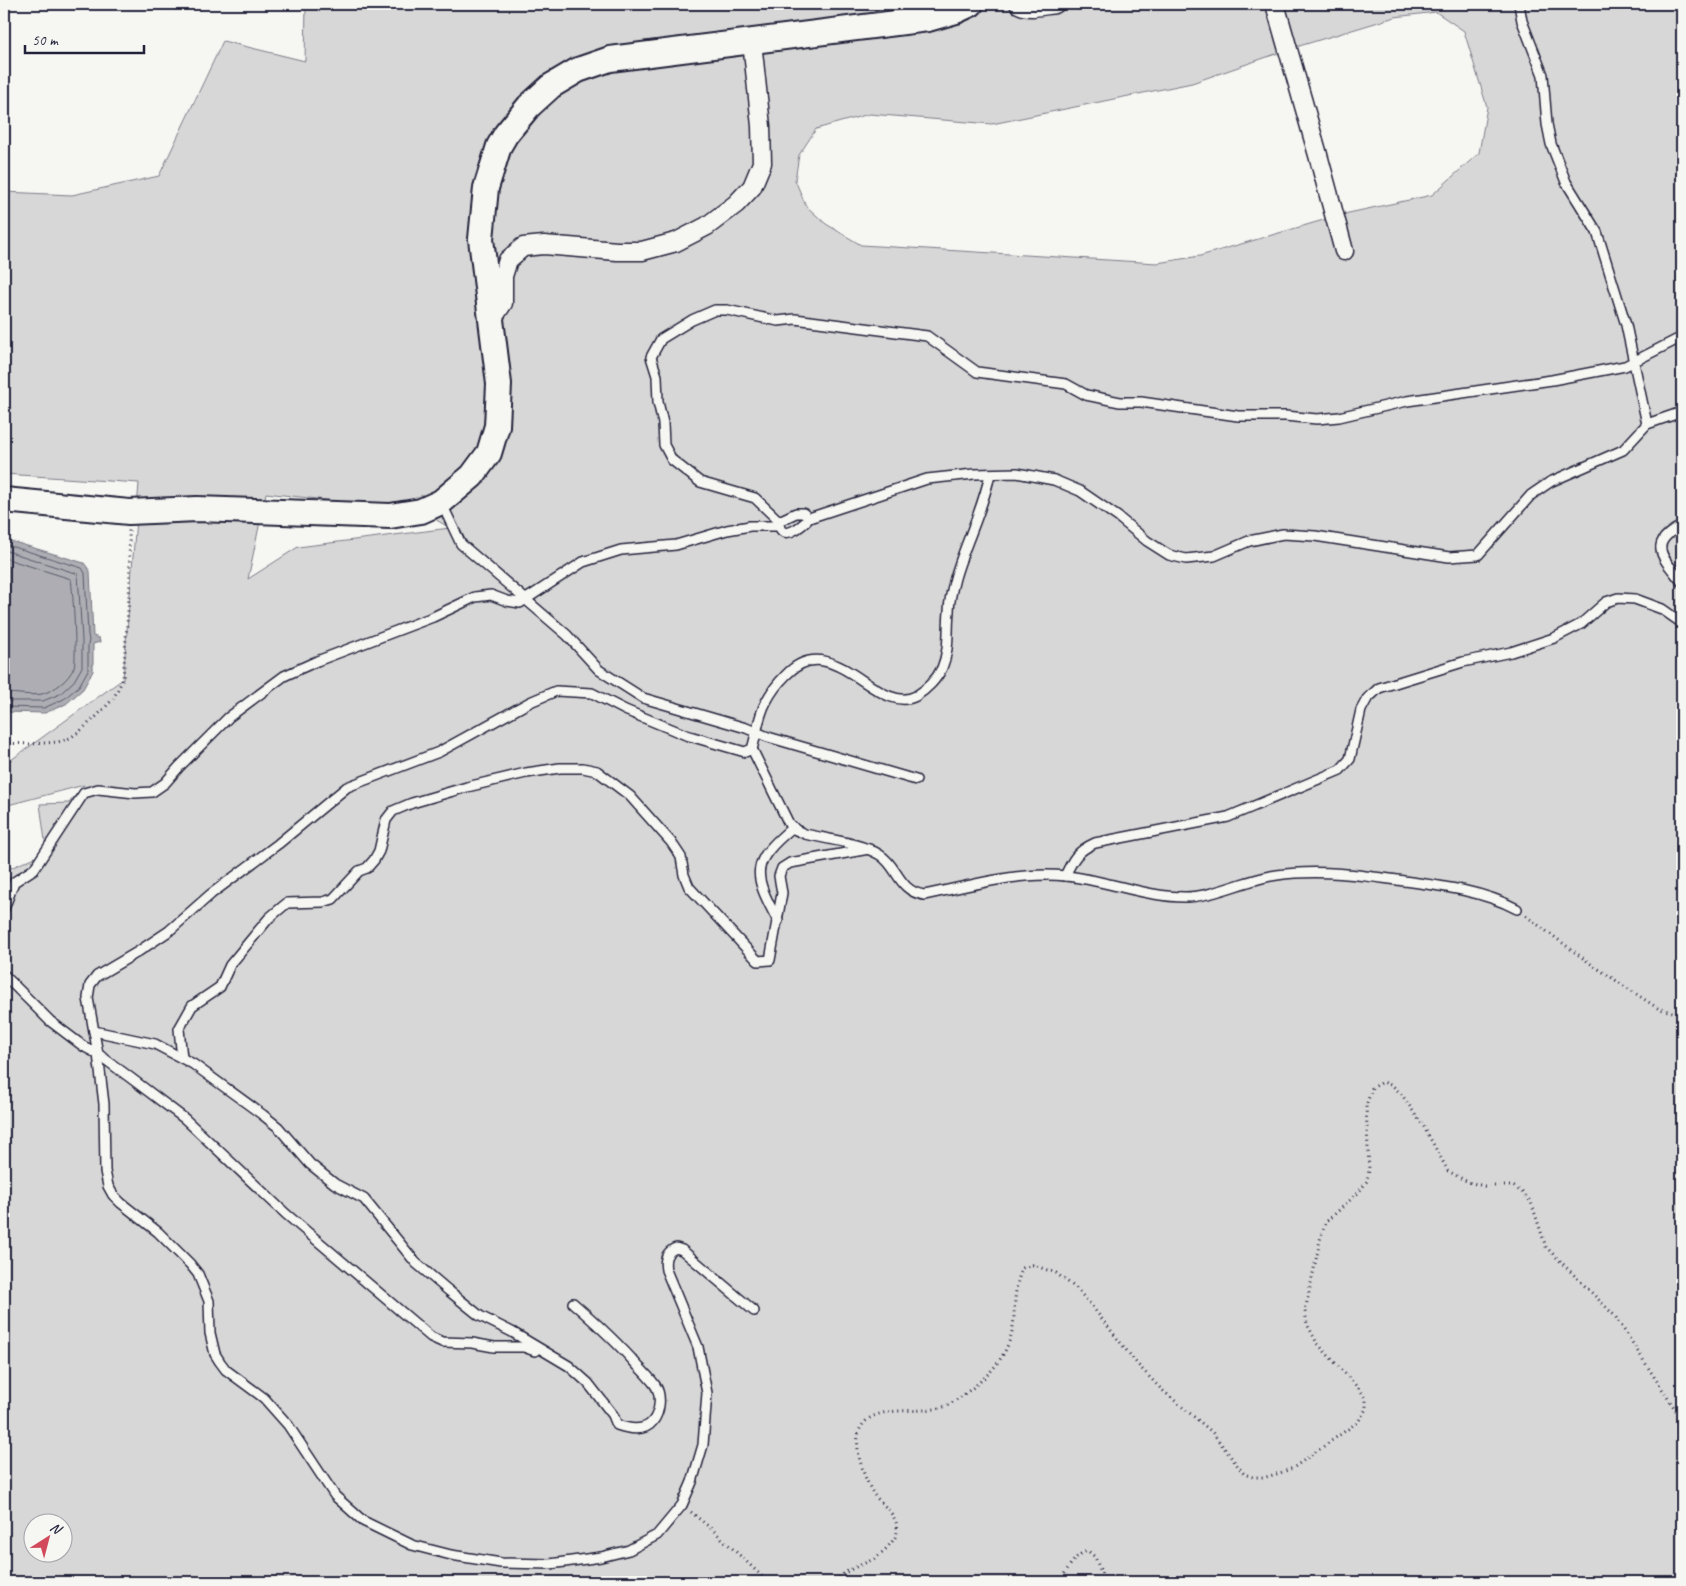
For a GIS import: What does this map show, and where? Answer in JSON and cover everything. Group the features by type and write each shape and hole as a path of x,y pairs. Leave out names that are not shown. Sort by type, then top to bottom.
{"street":[{"path":"4,500 129,512 197,509 390,516 421,511 441,502 472,476 489,453 497,426 499,384 481,239 486,188 499,146 506,134 529,106 551,86 578,70 610,59 928,19 956,12 971,4"},
{"path":"1018,4 1036,7 1055,4"},
{"path":"1275,4 1344,251"},
{"path":"491,321 503,302 503,276 508,260 523,247 544,245 617,251 642,251 676,242 706,226 736,204 752,187 762,164 762,126 752,42"}],"lane":[{"path":"1519,4 1522,22 1543,75 1547,124 1551,144 1566,182 1597,232 1626,325 1647,424"},
{"path":"1682,337 1625,366 1552,380 1407,401 1339,417 1317,419 1285,416 1238,416 1141,402 1120,402 1086,395 1066,384 977,372 927,336 795,319 778,321 727,310 714,310 692,320 661,340 651,357 657,376 658,402 663,423 664,445 672,460 700,482 755,498 779,523 783,530 794,532 809,518 926,479 1017,473 1054,480 1080,491 1118,517 1147,541 1169,555 1186,559 1214,556 1249,541 1283,534 1315,536 1449,557 1478,555 1531,496 1550,482 1624,450 1647,424 1682,412"},
{"path":"990,474 987,491 972,527 955,579 949,611 949,645 941,669 931,684 915,696 900,699 886,694 828,661 810,659 792,669 776,686 766,702 758,720 752,749 789,824 793,828 805,834 869,849 882,856 908,889 915,894 924,895 997,880 1046,875 1085,878 1162,896 1184,897 1199,896 1275,875 1344,872 1428,884 1475,894 1502,901 1517,909"},
{"path":"441,502 461,544 566,635 599,670 643,698 916,780"},
{"path":"4,909 14,882 34,870 84,793 98,789 135,793 152,792 165,783 179,766 229,717 284,676 317,661 433,617 475,597 491,595 507,601 520,603 583,562 621,550 676,545 727,530 779,523 796,513 803,513 809,518"},
{"path":"1682,526 1674,530 1663,540 1660,548 1661,555 1682,582"},
{"path":"1065,876 1082,849 1095,843 1228,817 1340,770 1350,759 1361,710 1367,699 1379,688 1463,662 1511,652 1554,638 1581,624 1606,602 1618,598 1635,599 1662,609 1682,623"},
{"path":"752,749 745,752 735,750 686,734 624,710 592,693 556,691 530,702 439,752 347,787 278,844 211,894 169,931 97,976 90,985 88,998 98,1054 104,1104 105,1171 108,1186 113,1195 158,1232 198,1274 210,1301 210,1333 214,1354 226,1370 264,1398 288,1425 335,1496 363,1521 412,1545 451,1555 501,1563 550,1564 602,1557 629,1550 657,1536 682,1505 692,1482 703,1445 707,1393 698,1347 666,1270 664,1260 670,1250 676,1248 682,1250 754,1312"},
{"path":"182,1058 179,1029 192,1006 220,987 230,965 269,918 286,903 323,902 333,899 359,871 367,868 374,860 379,851 386,820 393,811 437,795 526,773 560,768 583,768 597,771 630,796 671,842 681,857 684,875 689,887 758,960 770,960 782,894 779,876 782,868 790,862 869,849"},
{"path":"778,921 766,899 759,878 759,869 767,851 793,828"},
{"path":"4,975 50,1020 185,1120 286,1214 431,1338 442,1342 472,1343 494,1347 524,1347 539,1353 543,1351"},
{"path":"94,1031 155,1044 193,1064 278,1127 310,1164 335,1184 364,1199 416,1263 480,1316 512,1332 569,1366 588,1383 613,1415 618,1425 641,1429 652,1423 658,1413 659,1402 656,1386 606,1333 573,1303"}],"path":[{"path":"4,743 58,742 70,738 98,716 113,699 123,679 130,582 129,512"},
{"path":"1517,909 1590,964 1659,1009 1682,1014"},
{"path":"836,1582 844,1574 878,1556 895,1538 898,1529 893,1516 876,1496 865,1476 859,1457 858,1443 859,1431 862,1425 870,1419 888,1412 907,1412 946,1406 986,1377 1006,1350 1012,1335 1018,1277 1023,1268 1033,1265 1056,1273 1076,1288 1138,1365 1161,1389 1212,1432 1244,1474 1253,1477 1266,1477 1293,1468 1358,1422 1366,1408 1366,1400 1361,1391 1317,1343 1306,1324 1305,1311 1321,1236 1326,1222 1358,1193 1367,1180 1370,1170 1366,1106 1372,1088 1383,1082 1393,1086 1402,1096 1424,1127 1448,1170 1468,1182 1484,1186 1513,1186 1524,1193 1531,1202 1546,1247 1614,1316 1682,1420"},
{"path":"682,1505 714,1531 768,1582"},
{"path":"1060,1582 1074,1560 1082,1553 1088,1551 1095,1557 1105,1582"}],"shaded area":[{"path":"306,4 1682,4 1682,1582 4,1582 4,871 42,854 46,848 40,804 69,803 84,785 8,805 4,803 4,765 123,679 139,483 4,474 4,192 72,195 159,176 223,41 305,61","holes":["1436,12 1464,31 1487,107 1479,153 1432,195 1344,214 1200,256 1157,263 861,245 826,224 806,206 795,180 799,155 816,129 869,114 992,124 1192,83 1296,47 1395,17","266,493 421,511 450,528 298,547 248,579"]}],"water":[{"path":"4,539 84,563 90,571 93,636 99,638 100,642 93,644 93,671 83,689 66,704 45,713 4,712"}]}
